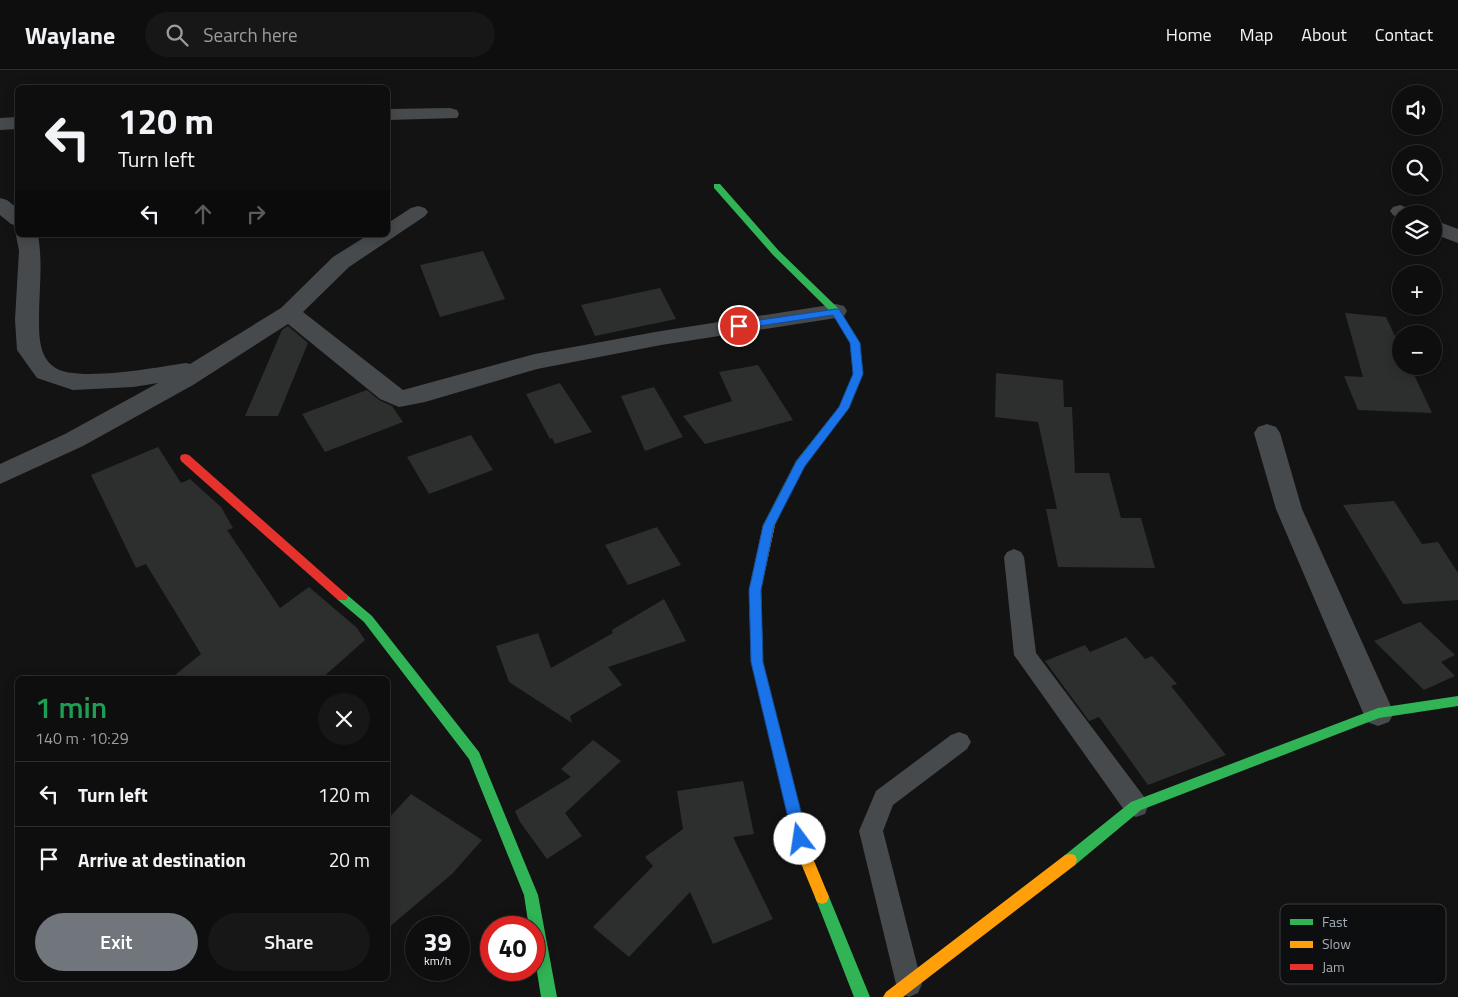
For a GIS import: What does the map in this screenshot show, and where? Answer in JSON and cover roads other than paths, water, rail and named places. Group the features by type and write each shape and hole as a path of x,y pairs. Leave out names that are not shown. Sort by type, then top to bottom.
{"street":[{"path":"390,115 450,114"},
{"path":"0,124 15,123"},
{"path":"716,186 776,253 836,311 855,343 858,374 844,408 800,464 769,526 755,590 757,662 805,856 862,997"},
{"path":"0,204 15,217"},
{"path":"390,231 418,212"},
{"path":"1442,230 1458,238"},
{"path":"27,237 30,251 27,320 28,350 46,373 73,382 133,379 202,368"},
{"path":"0,475 74,440 202,368 289,313 341,262 380,237"},
{"path":"289,313 399,399 416,396 535,362 661,338 836,311"},
{"path":"1267,433 1289,509 1378,713"},
{"path":"185,458 368,619 474,756 532,894 549,997"},
{"path":"900,991 1038,886 1136,806 1378,713 1458,700"}],"lane":[{"path":"1014,558 1025,655 1136,806"},
{"path":"900,991 871,831 884,798 959,742"}]}
